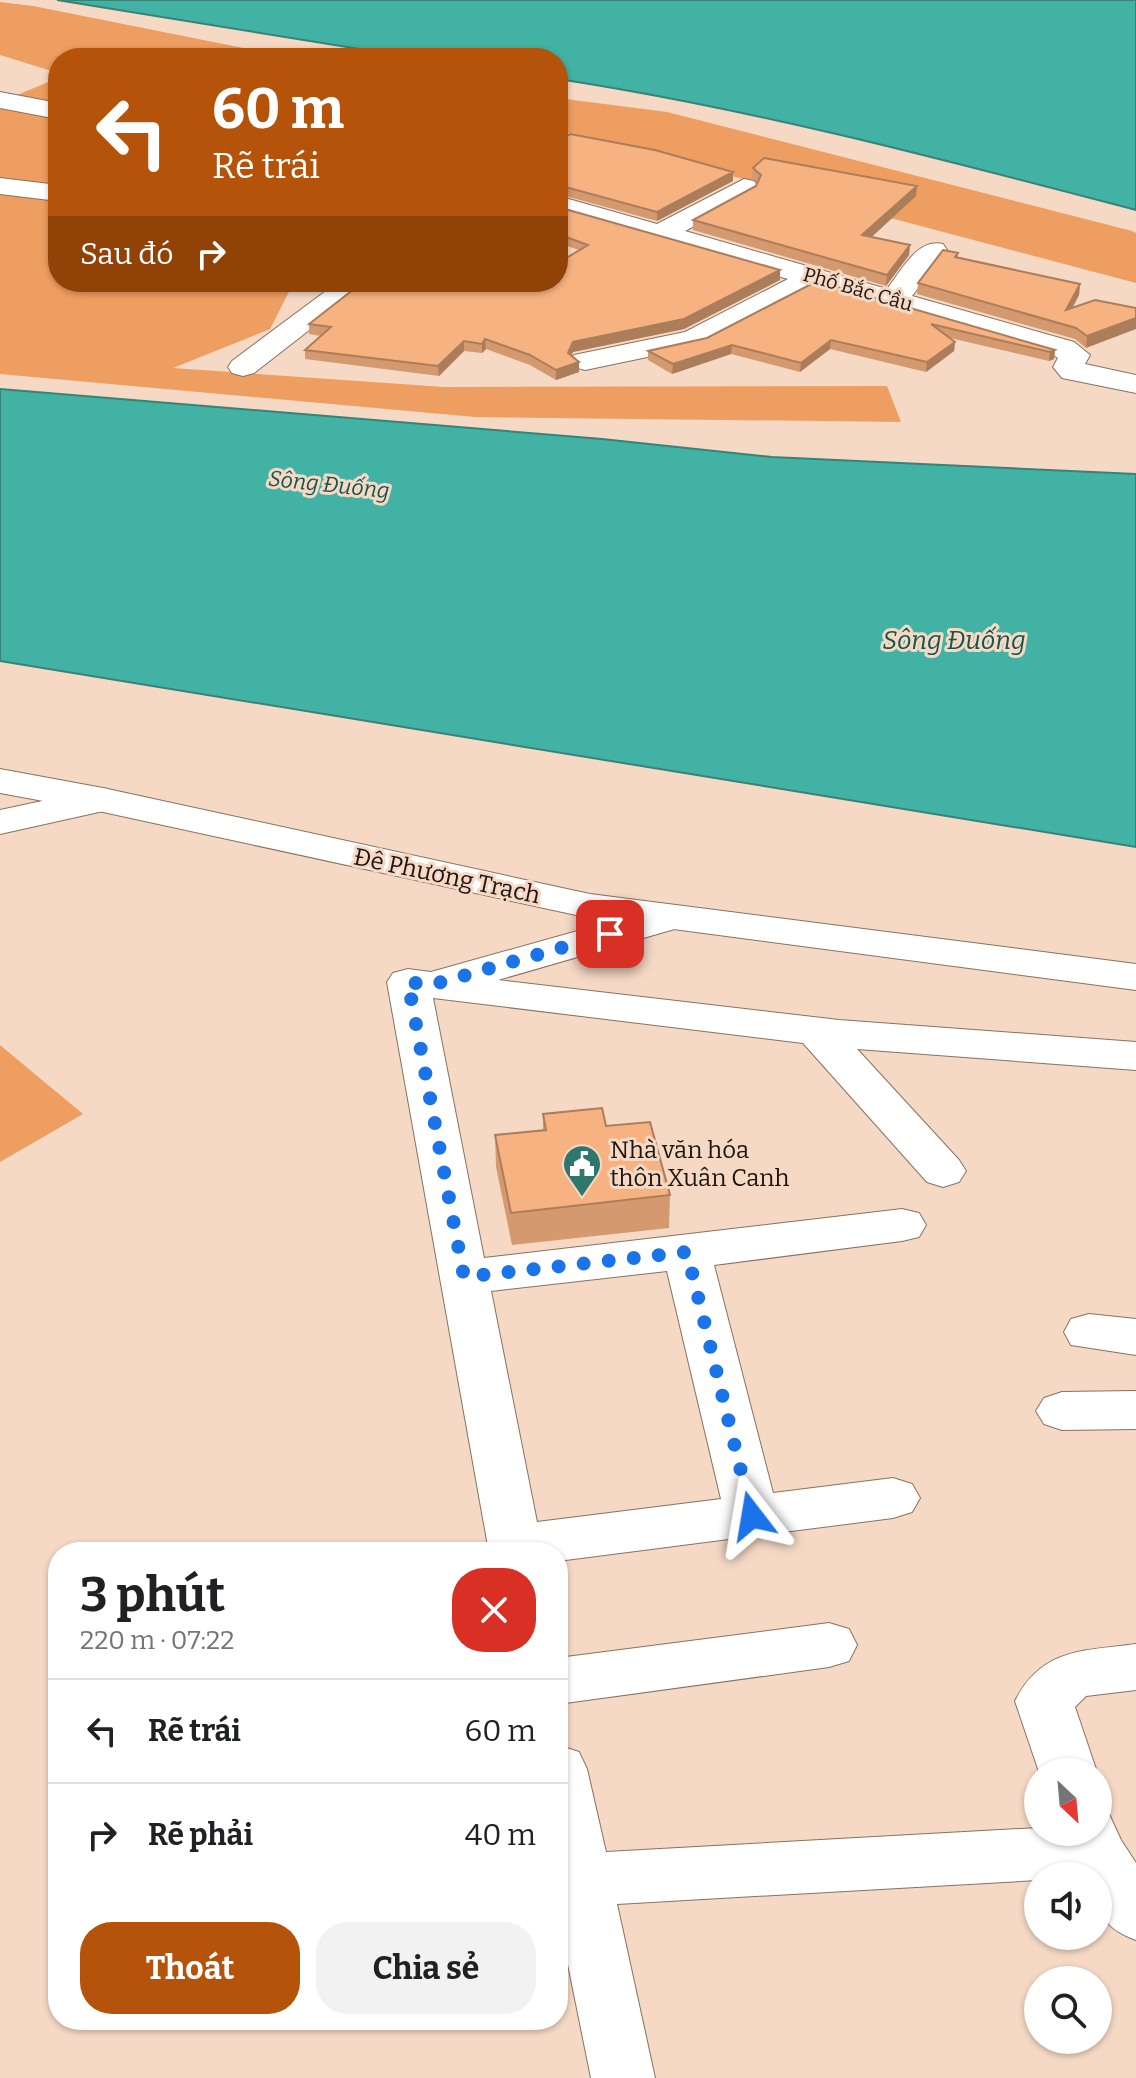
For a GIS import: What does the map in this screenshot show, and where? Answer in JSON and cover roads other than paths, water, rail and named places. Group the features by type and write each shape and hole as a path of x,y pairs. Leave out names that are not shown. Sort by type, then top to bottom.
{"street":[{"path":"0,100 48,109"},
{"path":"0,186 48,192"},
{"path":"661,233 744,187"},
{"name":"Phố Bắc Cầu","path":"568,207 1063,348 1075,355 1068,367 1073,371 1136,384"},
{"path":"894,299 933,250"},
{"path":"585,361 694,339 815,276"},
{"path":"243,367 344,292"},
{"name":"Đê Phương Trạch","path":"0,781 103,800 590,906 1136,977"},
{"path":"0,822 103,800"},
{"path":"431,985 670,917"},
{"path":"514,1542 408,982 817,1032 1136,1056"},
{"path":"817,1032 943,1171"},
{"path":"464,1277 902,1225"},
{"path":"687,1252 752,1516"},
{"path":"1062,1411 1136,1410"},
{"path":"565,1542 893,1498"},
{"path":"568,1680 829,1645"},
{"path":"1063,1758 1044,1701 1071,1675 1136,1667"},
{"path":"568,1819 623,2078"},
{"path":"580,1880 1025,1846"},
{"path":"1094,1846 1136,1913"}],"water":[{"path":"57,0 1136,0 1136,210 777,120 568,81 568,48 353,48"},
{"name":"Sông Đuống","path":"0,389 602,439 772,457 1136,474 1136,847 0,661"}],"place":[{"name":"Nhà văn hóa thôn Xuân Canh","path":"582,1198"}]}
